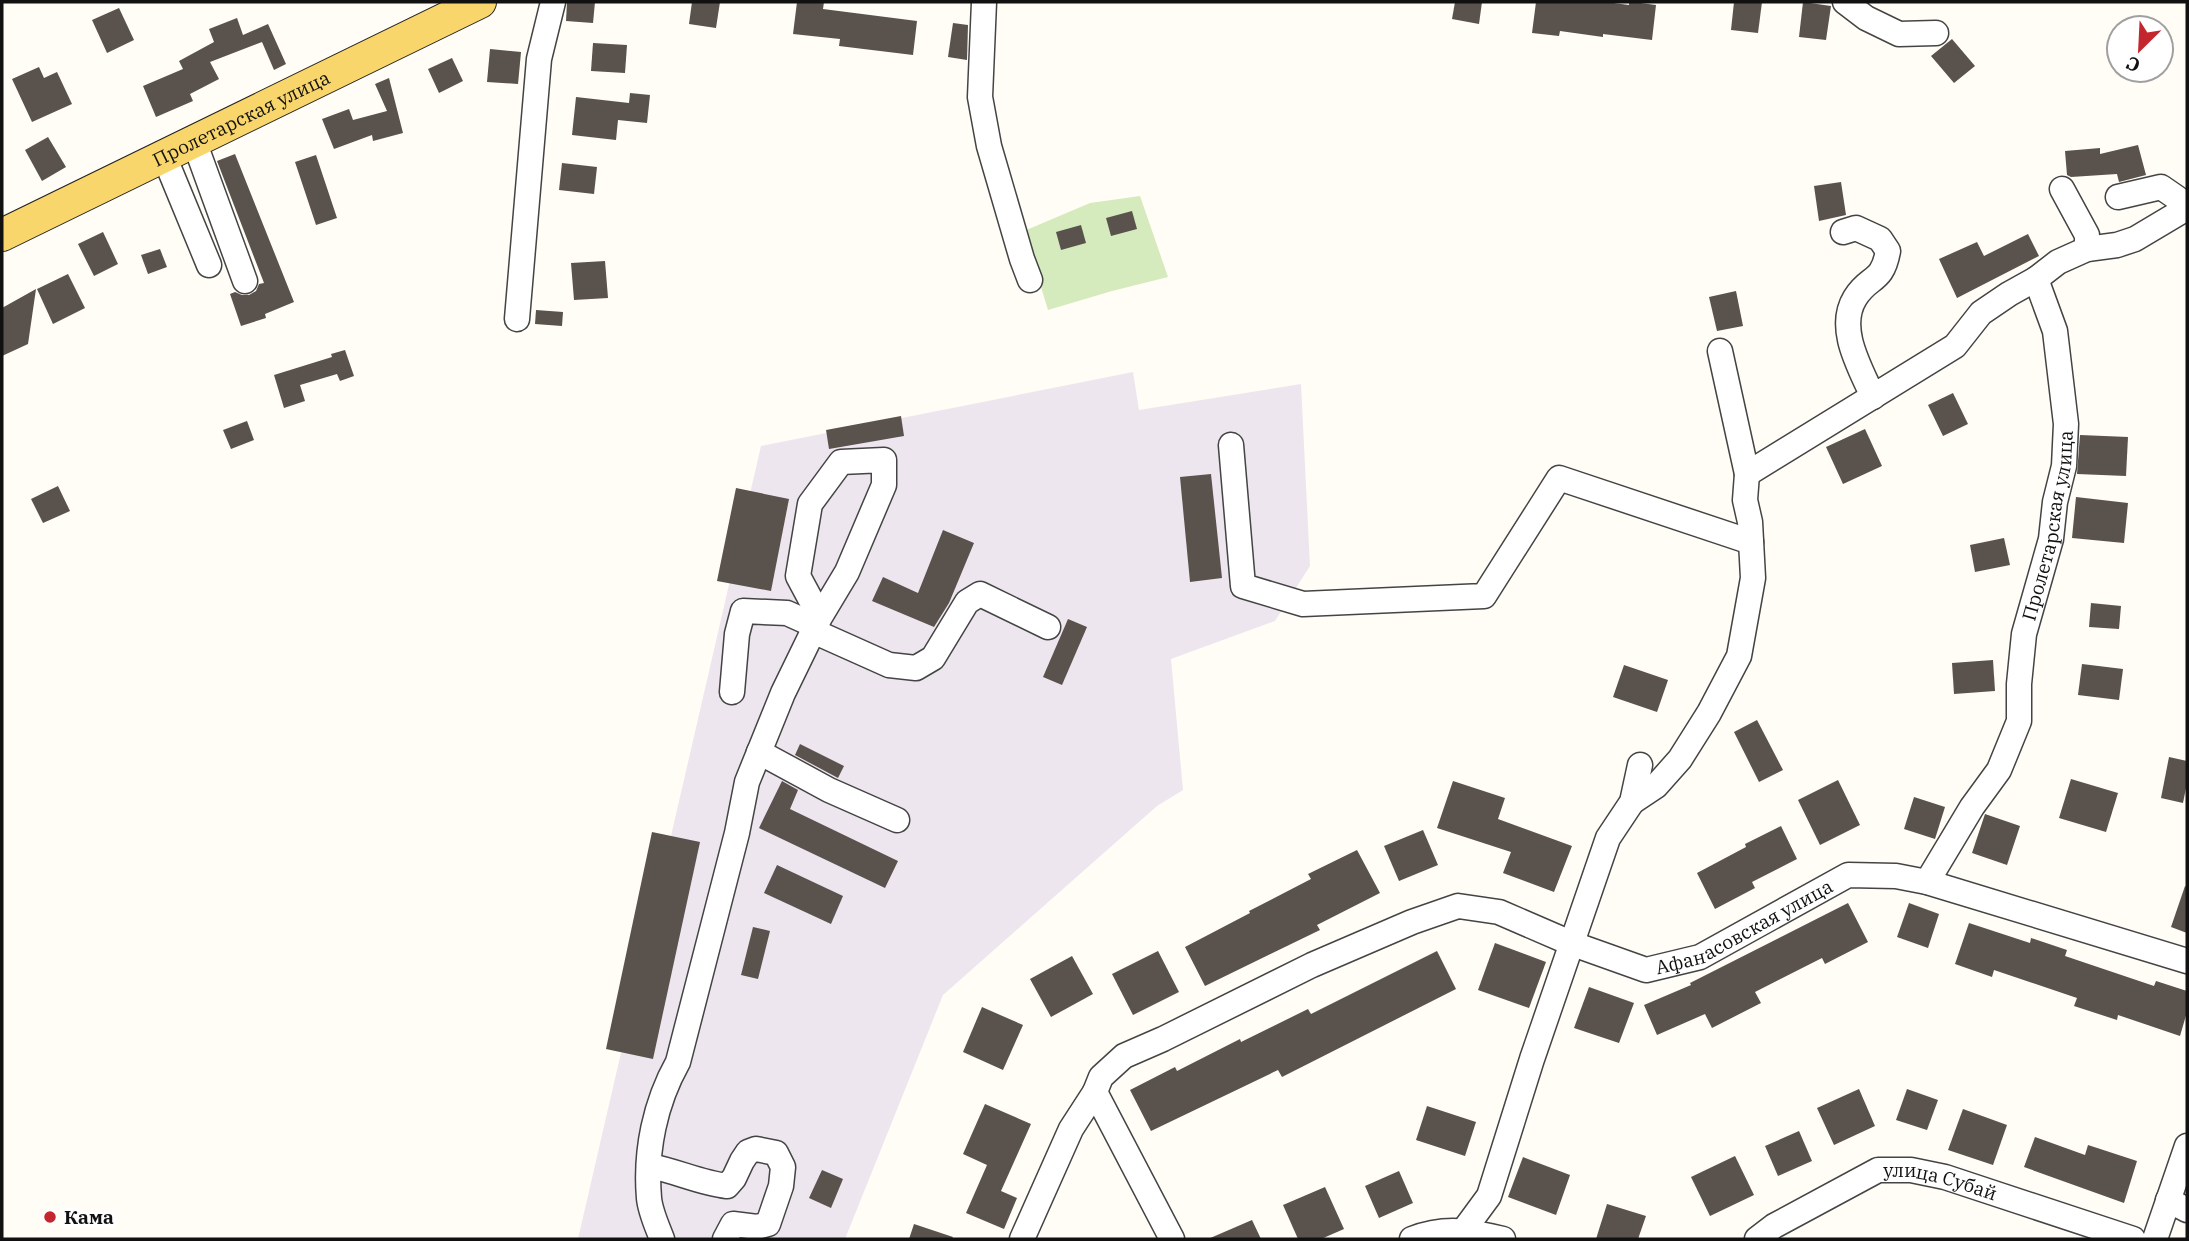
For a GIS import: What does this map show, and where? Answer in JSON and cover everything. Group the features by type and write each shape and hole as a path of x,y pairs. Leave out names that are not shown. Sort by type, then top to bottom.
{"main road":[{"name":"Пролетарская улица","path":"2,235 480,2"}],"street":[{"path":"517,319 539,59 553,2"},
{"path":"984,2 980,97 989,146 1030,280"},
{"path":"1845,2 1866,18 1899,34 1936,33"},
{"path":"194,141 245,281"},
{"path":"164,156 209,265"},
{"path":"1747,474 1955,346 1981,313 2058,262 2087,249 2134,240 2186,209 2177,198 2161,187 2118,197"},
{"path":"2062,189 2087,235 2087,249"},
{"path":"1843,232 1856,228 1880,239 1888,251 1885,270 1855,298 1848,323 1852,348 1873,397"},
{"name":"Пролетарская улица","path":"1927,882 1972,807 1999,770 2019,721 2019,684 2024,634 2051,539 2055,502 2064,466 2066,424 2055,331 2036,279"},
{"path":"1632,802 1656,786 1680,759 1709,713 1739,656 1753,578 1745,500 1747,474 1720,351"},
{"path":"1231,444 1243,586 1303,604 1484,596 1559,478 1751,542"},
{"path":"662,1239 649,1199 651,1132 665,1086 678,1062 737,833 747,782 783,693 816,624 847,572 884,485 884,460 841,462 810,504 798,576 816,624"},
{"path":"732,692 737,634 743,611 787,612 816,624 889,665 916,668 933,658 967,602 980,594 1048,627"},
{"path":"759,752 829,790 897,820"},
{"path":"1464,1230 1489,1196 1532,1059 1608,838 1632,802 1640,765"},
{"name":"Афанасовская улица","path":"1022,1239 1071,1129 1095,1092 1101,1077 1125,1056 1163,1040 1312,965 1412,922 1458,906 1499,912 1573,944 1646,970 1664,968 1700,957 1848,875 1896,876 1927,882 2187,961"},
{"path":"1095,1092 1172,1239"},
{"path":"2155,1239 2178,1205 2187,1146"},
{"path":"650,1166 675,1170 727,1186 748,1152 756,1149 776,1153 783,1167 781,1186 768,1224 757,1227 733,1224 724,1239"},
{"name":"улица Субай","path":"1757,1239 1784,1220 1878,1170 1911,1170 1945,1177 2133,1239"},
{"path":"1412,1239 1426,1233 1464,1230 1503,1239"}],"shaded area":[{"path":"1133,372 1139,410 1301,384 1310,566 1275,621 1171,659 1183,790 1157,806 943,995 845,1239 578,1239 761,446"}],"green space":[{"path":"1140,196 1168,277 1048,310 1024,231 1090,203"}],"building":[{"path":"567,2 595,2 593,23 566,21"},
{"path":"692,2 720,2 716,28 689,24"},
{"path":"797,2 824,2 823,9 917,21 913,55 839,46 840,39 793,34"},
{"path":"1455,2 1482,2 1479,24 1452,19"},
{"path":"1536,2 1606,2 1629,5 1629,2 1633,2 1656,5 1652,40 1560,31 1559,36 1532,33"},
{"path":"1734,2 1762,2 1758,33 1731,30"},
{"path":"1803,2 1831,6 1826,40 1799,37"},
{"path":"119,8 134,40 107,53 92,20"},
{"path":"237,18 243,35 268,24 286,64 274,70 262,42 210,62 219,79 190,94 193,101 156,117 143,86 183,69 179,61 214,42 209,29"},
{"path":"953,23 968,25 967,60 948,57"},
{"path":"1952,39 1975,66 1954,83 1931,56"},
{"path":"593,43 627,45 625,73 591,71"},
{"path":"490,49 521,52 518,84 487,82"},
{"path":"452,58 463,81 439,93 428,69"},
{"path":"39,67 44,78 57,72 72,104 32,122 12,79"},
{"path":"389,78 403,133 373,141 372,135 334,149 322,119 349,109 353,120 387,111 375,84"},
{"path":"630,93 650,95 647,123 618,120 616,140 572,135 576,97 629,103"},
{"path":"48,137 66,167 42,181 25,150"},
{"path":"2138,145 2146,175 2119,182 2117,174 2067,175 2065,151 2100,148 2100,154"},
{"path":"235,154 294,302 265,314 266,318 241,326 230,294 235,292 249,295 256,291 259,284 264,283 217,161"},
{"path":"316,155 337,218 316,225 295,162"},
{"path":"562,163 597,167 594,194 559,190"},
{"path":"1841,182 1846,215 1819,221 1814,186"},
{"path":"1132,211 1137,229 1111,236 1106,218"},
{"path":"1081,225 1086,243 1061,250 1056,232"},
{"path":"103,232 118,264 94,276 78,244"},
{"path":"2028,234 2039,256 1957,298 1939,259 1977,242 1984,256"},
{"path":"160,249 167,267 148,274 141,255"},
{"path":"605,261 608,298 574,300 571,263"},
{"path":"68,274 85,308 53,324 37,289"},
{"path":"36,289 28,344 2,356 2,308"},
{"path":"1736,291 1743,326 1717,331 1709,297"},
{"path":"536,310 563,312 562,326 535,324"},
{"path":"345,350 354,376 340,381 337,374 300,385 305,401 284,408 274,375 332,357 331,354"},
{"path":"1953,393 1968,424 1943,436 1928,405"},
{"path":"901,416 904,436 829,449 826,430"},
{"path":"247,421 254,440 231,449 223,430"},
{"path":"1865,429 1882,466 1843,484 1826,447"},
{"path":"2080,435 2128,437 2126,476 2077,474"},
{"path":"1211,474 1222,578 1190,582 1180,477"},
{"path":"58,486 70,511 43,523 31,499"},
{"path":"736,488 789,499 771,591 717,581"},
{"path":"2076,497 2128,503 2124,543 2072,538"},
{"path":"943,530 974,543 949,603 934,627 872,601 883,577 918,593"},
{"path":"2004,538 2010,565 1975,572 1970,545"},
{"path":"2091,603 2121,606 2119,629 2089,627"},
{"path":"1068,619 1087,627 1062,685 1043,677"},
{"path":"1993,660 1995,691 1954,694 1952,663"},
{"path":"2082,664 2123,669 2119,700 2078,695"},
{"path":"1624,665 1668,680 1657,712 1613,697"},
{"path":"1757,720 1783,770 1759,782 1734,732"},
{"path":"800,744 844,766 838,778 795,755"},
{"path":"2169,757 2187,761 2183,803 2161,798"},
{"path":"2071,779 2118,793 2106,832 2059,818"},
{"path":"1838,780 1860,825 1820,845 1798,800"},
{"path":"782,781 798,790 790,809 898,861 885,888 759,828"},
{"path":"1453,781 1505,798 1498,819 1572,846 1554,892 1503,873 1511,852 1437,828"},
{"path":"1914,797 1945,807 1935,839 1904,829"},
{"path":"1985,814 2020,826 2007,865 1972,853"},
{"path":"1781,826 1797,859 1752,882 1755,888 1715,909 1697,873"},
{"path":"1423,830 1438,865 1399,881 1384,846"},
{"path":"652,832 700,842 653,1059 606,1049"},
{"path":"1357,850 1380,893 1317,925 1320,930 1205,986 1185,947 1311,879 1308,874"},
{"path":"777,865 843,896 831,924 764,893"},
{"path":"2185,886 2187,887 2187,933 2171,927"},
{"path":"1848,903 1868,942 1825,964 1822,958 1755,992 1761,1003 1712,1028 1705,1014 1657,1035 1644,1005 1691,985 1690,983"},
{"path":"1909,903 1939,914 1928,948 1897,937"},
{"path":"1969,923 2030,943 2031,938 2067,950 2065,956 2154,986 2156,981 2187,991 2187,1012 2180,1036 2118,1015 2117,1020 2074,1006 2077,998 1994,970 1992,977 1955,964"},
{"path":"753,927 770,931 758,979 741,975"},
{"path":"1495,943 1546,962 1529,1008 1478,990"},
{"path":"1158,951 1179,992 1133,1015 1112,974"},
{"path":"1437,951 1456,989 1282,1077 1278,1070 1151,1131 1130,1090 1175,1067 1177,1071 1308,1009 1311,1014"},
{"path":"1072,956 1093,994 1051,1017 1030,979"},
{"path":"1589,987 1634,1003 1619,1043 1574,1028"},
{"path":"982,1007 1023,1025 1003,1070 963,1052"},
{"path":"1859,1089 1875,1126 1834,1145 1817,1108"},
{"path":"1907,1089 1938,1100 1927,1130 1896,1120"},
{"path":"985,1104 1031,1124 1001,1191 1017,1198 1004,1229 966,1213 987,1165 963,1154"},
{"path":"1427,1106 1476,1122 1465,1156 1416,1140"},
{"path":"1963,1109 2007,1125 1993,1165 1948,1150"},
{"path":"1799,1131 1812,1161 1778,1176 1765,1146"},
{"path":"2035,1137 2085,1155 2088,1145 2137,1161 2124,1203 2024,1167"},
{"path":"1735,1156 1754,1195 1710,1216 1691,1177"},
{"path":"1523,1157 1570,1175 1556,1215 1508,1197"},
{"path":"822,1170 843,1179 831,1208 809,1198"},
{"path":"1399,1171 1413,1203 1379,1218 1365,1186"},
{"path":"1325,1187 1344,1229 1321,1239 1298,1239 1283,1205"},
{"path":"1607,1204 1646,1216 1638,1239 1596,1239"},
{"path":"1252,1220 1261,1239 1208,1239"},
{"path":"914,1224 953,1237 909,1239"}],"place":[{"name":"Кама","path":"50,1217"}]}
